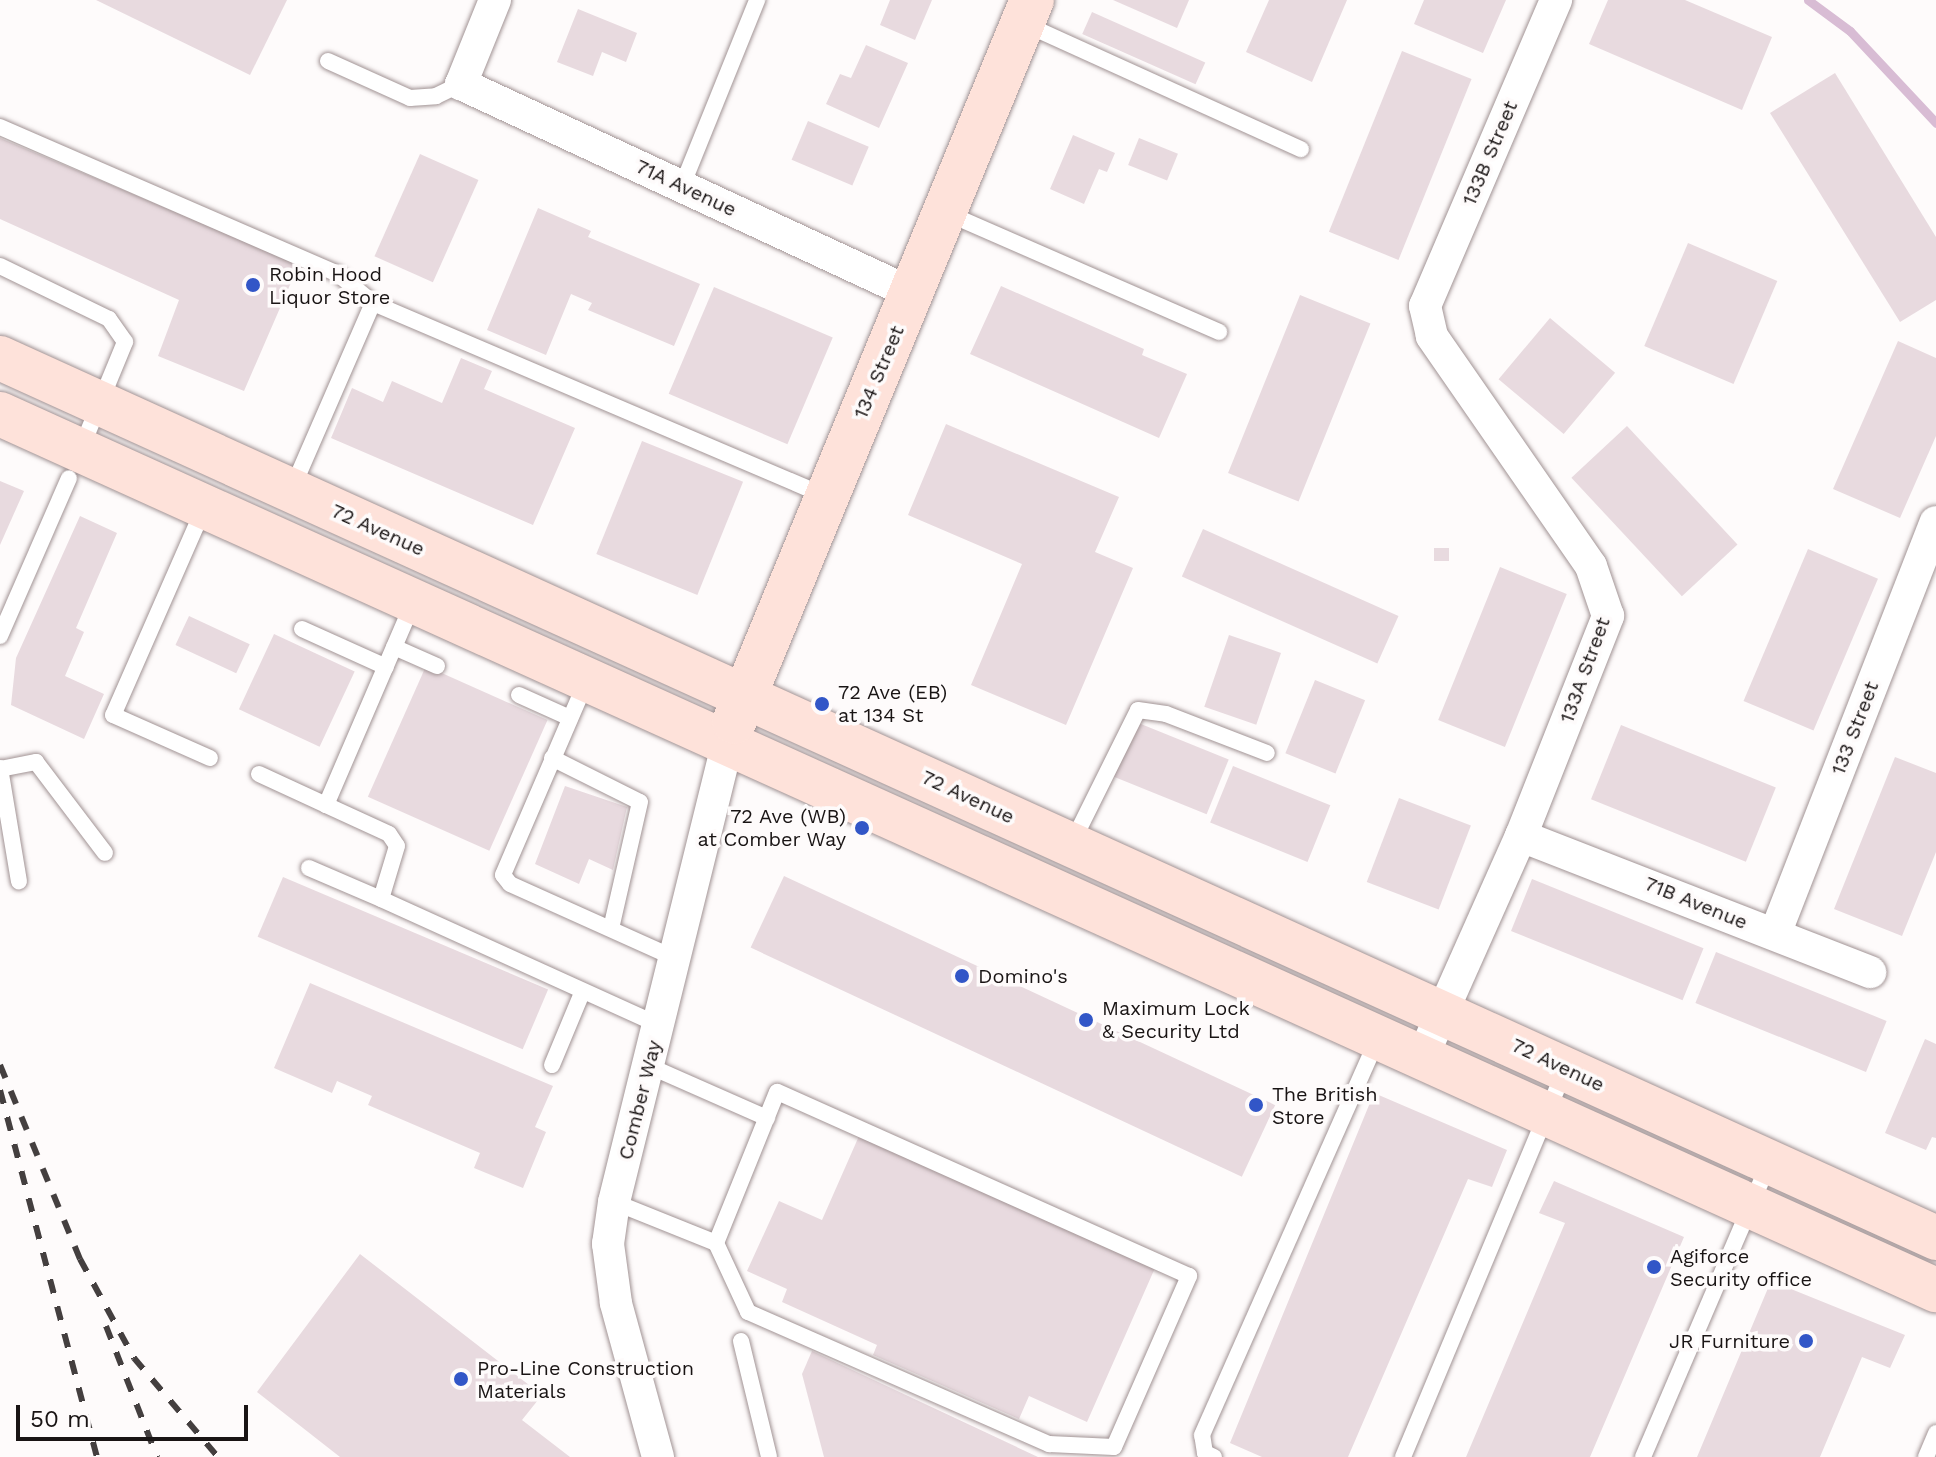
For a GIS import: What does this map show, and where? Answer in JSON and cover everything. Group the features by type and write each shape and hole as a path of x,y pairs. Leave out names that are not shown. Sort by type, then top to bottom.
{"main road":[{"name":"134 Street","path":"727,744 1028,12"},
{"name":"72 Avenue","path":"0,358 1770,1162 1926,1252"},
{"name":"72 Avenue","path":"0,414 75,464 205,506 414,602 578,699 727,744 1752,1207 1926,1252"}],"street":[{"path":"461,84 495,0"},
{"name":"133B Street","path":"1425,306 1556,0"},
{"name":"71A Avenue","path":"461,84 912,293"},
{"name":"133A Street","path":"1422,1058 1521,836 1604,630 1607,608 1591,566 1432,336 1425,306"},
{"name":"133 Street","path":"1775,934 1936,522"},
{"name":"Comber Way","path":"658,1457 616,1303 608,1244 614,1202 727,744"},
{"name":"71B Avenue","path":"1521,836 1870,972"}],"lane":[{"path":"682,186 757,0"},
{"path":"1028,12 1301,149"},
{"path":"328,61 410,98 436,96 461,84"},
{"path":"0,127 338,274 373,303 827,497"},
{"path":"945,212 1219,332"},
{"path":"0,266 109,319 125,342 0,636"},
{"path":"291,491 373,303"},
{"path":"205,506 113,715 210,758"},
{"path":"326,805 414,602"},
{"path":"302,629 386,667"},
{"path":"394,647 437,666"},
{"path":"519,695 578,699 503,875 510,884 675,958"},
{"path":"1071,844 1138,710 1166,714 1267,753"},
{"path":"552,758 640,802 611,929"},
{"path":"19,881 0,769 36,762 105,853"},
{"path":"259,774 389,834 397,846 381,899"},
{"path":"309,868 659,1025"},
{"path":"552,1065 582,993"},
{"path":"1214,1457 1205,1453 1202,1435 1378,1039"},
{"path":"649,1066 767,1118"},
{"path":"1403,1457 1566,1068"},
{"path":"614,1202 716,1243 748,1312 1049,1444 1114,1447 1189,1276 777,1092 716,1243"},
{"path":"1643,1457 1770,1162"},
{"path":"741,1341 769,1457"},
{"path":"1926,1457 1936,1433"}],"building":[{"path":"96,0 287,0 250,75"},
{"path":"890,0 932,0 915,40 880,25"},
{"path":"1113,0 1189,0 1177,28"},
{"path":"1269,0 1347,0 1312,82 1246,52"},
{"path":"1424,0 1506,0 1483,53 1414,24"},
{"path":"1608,0 1685,0 1772,37 1742,110 1589,44"},
{"path":"578,9 637,33 626,62 602,52 593,76 557,62"},
{"path":"1092,12 1205,62 1196,84 1082,34"},
{"path":"866,45 908,63 879,128 826,104 840,74 851,78"},
{"path":"1402,51 1472,79 1398,260 1329,232"},
{"path":"1835,73 1936,237 1936,300 1900,322 1770,113"},
{"path":"808,121 869,147 852,185 792,160"},
{"path":"1073,135 1115,153 1107,172 1099,169 1084,204 1050,189"},
{"path":"0,138 299,264 244,391 158,356 179,300 0,219"},
{"path":"1139,138 1178,154 1167,181 1128,165"},
{"path":"420,154 478,180 433,282 374,256"},
{"path":"538,208 591,231 588,237 700,284 674,346 588,310 592,303 571,294 546,355 487,330"},
{"path":"1688,243 1777,281 1734,384 1644,346"},
{"path":"1001,286 1144,349 1142,355 1187,374 1159,438 970,354"},
{"path":"714,287 833,337 787,444 669,394"},
{"path":"1300,295 1370,323 1299,501 1228,473"},
{"path":"1550,318 1615,373 1564,434 1499,379"},
{"path":"1898,341 1936,358 1936,436 1900,518 1833,489"},
{"path":"461,358 492,371 484,389 575,428 533,525 331,438 352,388 383,402 392,381 442,403"},
{"path":"946,424 1119,497 1095,552 1133,568 1066,725 971,685 1022,564 908,515"},
{"path":"1627,426 1737,544 1682,596 1571,478"},
{"path":"642,441 743,482 697,595 596,554"},
{"path":"0,481 24,491 0,545"},
{"path":"80,516 117,533 76,628 84,632 65,676 104,694 84,739 11,705 16,658"},
{"path":"1203,529 1398,616 1377,664 1182,577"},
{"path":"1434,548 1449,548 1449,561 1434,561"},
{"path":"1808,549 1878,579 1813,731 1744,701"},
{"path":"1500,567 1567,594 1505,747 1438,720"},
{"path":"189,616 250,644 236,673 175,645"},
{"path":"274,634 355,672 320,747 239,709"},
{"path":"1229,635 1281,653 1256,725 1204,707"},
{"path":"426,666 548,720 489,851 368,797"},
{"path":"1315,680 1365,700 1335,773 1285,753"},
{"path":"1136,722 1229,759 1207,814 1114,777"},
{"path":"1621,725 1776,788 1746,862 1591,799"},
{"path":"1895,757 1936,773 1936,852 1902,936 1834,909"},
{"path":"1233,766 1330,805 1308,862 1210,823"},
{"path":"565,786 627,807 613,870 589,859 579,884 535,864"},
{"path":"1399,798 1471,826 1439,910 1367,882"},
{"path":"784,876 1275,1105 1242,1177 751,948"},
{"path":"283,877 548,990 523,1049 258,937"},
{"path":"1532,879 1704,948 1683,1000 1511,931"},
{"path":"1716,952 1887,1021 1866,1072 1695,1003"},
{"path":"310,983 553,1086 535,1127 546,1132 523,1188 474,1168 480,1153 368,1105 372,1096 337,1081 332,1093 274,1068"},
{"path":"1925,1039 1936,1044 1936,1138 1932,1137 1926,1150 1885,1133"},
{"path":"1374,1093 1507,1150 1492,1187 1468,1179 1348,1457 1262,1457 1230,1443"},
{"path":"859,1136 1155,1268 1087,1422 1029,1396 1019,1419 873,1355 877,1345 782,1302 787,1289 747,1271 779,1201 822,1220"},
{"path":"1554,1181 1684,1237 1590,1457 1466,1457 1565,1223 1539,1213"},
{"path":"360,1254 542,1395 522,1420 570,1457 340,1457 257,1392"},
{"path":"1771,1281 1905,1335 1890,1368 1862,1357 1820,1457 1697,1457"},
{"path":"812,1351 1038,1457 824,1457 802,1374"}],"waterway":[{"path":"1808,0 1850,31 1936,123"}],"railway":[{"path":"0,1065 80,1259 134,1358 218,1457"},
{"path":"0,1090 97,1457"},
{"path":"106,1326 157,1457"}],"place":[{"name":"Robin Hood Liquor Store","path":"253,285"},
{"name":"72 Ave (EB) at 134 St","path":"822,704"},
{"name":"72 Ave (WB) at Comber Way","path":"862,828"},
{"name":"Domino's","path":"962,976"},
{"name":"Maximum Lock & Security Ltd","path":"1086,1020"},
{"name":"The British Store","path":"1256,1105"},
{"name":"Agiforce Security office","path":"1654,1267"},
{"name":"JR Furniture","path":"1806,1341"},
{"name":"Pro-Line Construction Materials","path":"461,1379"}]}
